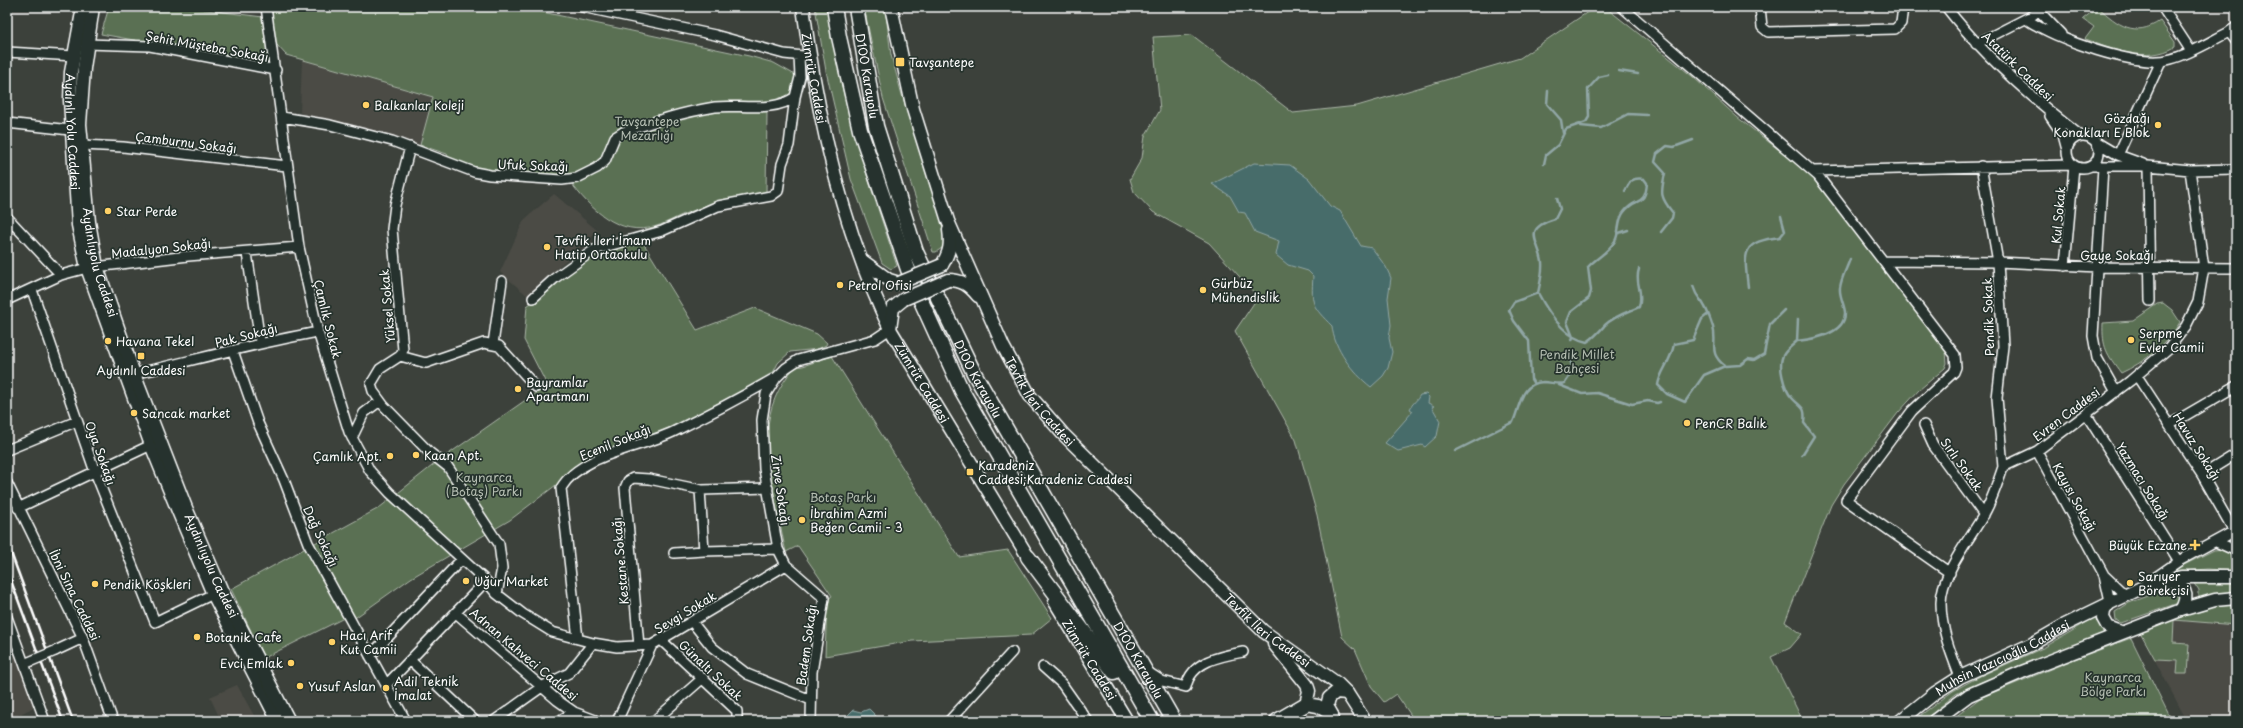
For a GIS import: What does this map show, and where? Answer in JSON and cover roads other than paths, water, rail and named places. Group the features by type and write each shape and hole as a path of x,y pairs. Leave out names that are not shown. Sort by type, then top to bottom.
{"highway":[{"name":"D100 Karayolu","path":"834,7 839,37 860,130 912,281 962,391 1151,721"},
{"name":"D100 Karayolu","path":"856,7 876,126 916,252 974,373 1174,721"},
{"path":"1028,557 1151,721"},
{"path":"1278,721 1306,704"}],"main road":[{"name":"Aydınlı Yolu Caddesi","path":"83,7 70,72 70,130 78,225 151,445 213,594 278,721"},
{"name":"Aydınlıyolu Caddesi","path":"93,7 86,44 81,103 82,145 92,267 186,508 221,589 289,721"},
{"name":"Zümrüt Caddesi","path":"803,7 804,56 836,178 862,260 890,329 1127,721"},
{"name":"Tevfik İleri Caddesi","path":"891,7 913,109 948,221 1017,376 1042,412 1263,631 1331,678 1347,693 1365,721"},
{"path":"862,260 889,280 899,283 942,264 949,253 951,243 948,221"},
{"path":"890,329 893,308 904,299 948,280 957,280 968,284 983,301"},
{"name":"Muhsin Yazıcıoğlu Caddesi","path":"1900,721 1935,693 1960,677 2032,644 2110,602 2141,588 2167,580 2196,575 2236,577"},
{"path":"2167,580 2180,584 2186,592 2186,601 2181,610"},
{"name":"Muhsin Yazıcıoğlu Caddesi","path":"1934,721 1969,694 2120,632 2181,610 2215,600 2236,598"},
{"path":"2110,602 2104,611 2103,618 2108,627 2120,632"},
{"path":"1263,631 1302,677 1309,691 1306,704 1318,706 1335,718"},
{"path":"1335,718 1327,706 1329,698 1336,692 1347,693"}],"street":[{"name":"Çamlık Sokak","path":"266,7 276,70 287,166 299,248 318,332 332,384 352,438 370,471 390,493 486,581"},
{"path":"533,298 555,278 594,250 662,231 718,206 771,196 778,191 782,164 789,145 804,56 614,9 582,7"},
{"path":"1622,7 1813,171 1831,190 1955,355 1956,366 1951,376 1912,411 1846,500 1950,573"},
{"path":"1760,7 1762,27 1764,31 1768,32 1895,29 1901,23 1903,7"},
{"name":"Atatürk Caddesi","path":"1946,7 1976,44 2041,106 2080,136"},
{"path":"2162,7 2191,51"},
{"path":"1976,44 2041,9 2065,37"},
{"path":"2026,18 2038,27 2127,59 2161,61 2179,57 2233,29 2236,41"},
{"name":"Şehit Müşteba Sokağı","path":"86,44 150,46 276,70"},
{"path":"7,52 74,56"},
{"path":"2118,155 2161,61"},
{"name":"Ufuk Sokağı","path":"282,117 330,125 410,147 450,164 474,172 490,175 562,180 578,178 597,168 605,160 615,137 623,132 682,114 716,107 767,105 790,101 796,97"},
{"path":"2041,106 2063,135 2067,152 2073,165"},
{"path":"7,123 70,130"},
{"path":"2041,165 2067,152 2072,140 2080,136 2089,137 2118,155 2148,166"},
{"path":"2092,166 2099,154 2096,142"},
{"name":"Çamburnu Sokağı","path":"82,145 123,147 287,166"},
{"name":"Yüksel Sokak","path":"410,147 395,205 392,229 403,350 400,356 380,369 371,384 380,401 429,452 448,468 499,544 502,568 497,594"},
{"path":"1813,171 2041,165 2073,165 2082,169 2092,166 2148,166 2190,170 2236,169"},
{"name":"Kul Sokak","path":"2065,266 2073,165"},
{"name":"Pendik Sokak","path":"1981,166 1998,262 2003,346 1997,398 2003,468"},
{"path":"2148,166 2150,301"},
{"path":"2103,167 2093,345 2097,358 2116,392"},
{"name":"Evren Caddesi","path":"2003,468 2037,451 2137,376 2169,348 2186,326 2198,302 2204,268 2190,170"},
{"path":"7,216 61,276"},
{"name":"Madalyon Sokağı","path":"7,300 61,276 92,267 188,256 247,253 299,248"},
{"path":"247,253 260,342"},
{"name":"Gaye Sokağı","path":"1885,261 1998,262 2098,267 2236,268"},
{"path":"493,344 502,281"},
{"name":"Oya Sokağı","path":"32,290 95,472 156,622 213,594"},
{"name":"Zirve Sokağı","path":"786,566 778,549 764,469 762,420 766,394 776,378 786,368 798,360 875,339 890,329"},
{"name":"Pak Sokağı","path":"134,374 233,351 260,342 318,332"},
{"path":"400,356 426,363 484,343 493,344 499,346 536,387"},
{"name":"Dağ Sokağı","path":"233,351 258,423 284,480 308,543 387,684 405,721"},
{"name":"Havuz Sokağı","path":"2137,376 2202,475 2235,530"},
{"name":"Ecenil Sokağı","path":"578,639 561,488 566,481 576,471 593,462 672,432 776,378"},
{"path":"2169,425 2236,386"},
{"path":"352,438 364,414 380,401"},
{"name":"Yazmacı Sokağı","path":"2086,414 2179,561"},
{"path":"7,450 77,421"},
{"name":"Sırlı Sokak","path":"1924,425 1933,446 1984,514"},
{"path":"18,508 151,445"},
{"name":"Kayısı Sokağı","path":"2037,451 2104,575"},
{"path":"2202,475 2236,454"},
{"path":"1960,677 1949,648 1942,616 1941,602 1943,590 1950,573 1984,514 2003,468"},
{"name":"Kestane Sokağı","path":"639,646 625,488 628,482 633,478 700,490"},
{"name":"İbni Sina Caddesi","path":"7,483 83,638 113,721"},
{"path":"704,551 700,490 768,488"},
{"path":"2141,588 2179,561 2216,542 2235,530"},
{"path":"2235,530 2235,553"},
{"path":"2216,542 2235,553"},
{"path":"674,553 778,549"},
{"path":"370,656 462,558"},
{"name":"Sevgi Sokak","path":"486,581 497,594 538,625 552,632 593,643 617,647 639,646 652,645 786,566"},
{"name":"Badem Sokağı","path":"786,566 824,598 812,672 811,721"},
{"path":"2104,575 2125,595"},
{"path":"2104,575 2110,602"},
{"path":"387,684 486,581"},
{"name":"Adnan Kahveci Caddesi","path":"456,613 574,712 598,721"},
{"path":"7,617 26,664 46,721"},
{"path":"692,622 712,647 747,674 811,700"},
{"path":"26,664 83,638"},
{"name":"Günaltı Sokak","path":"661,640 737,710 737,721"},
{"path":"494,721 543,686 568,673 593,643"},
{"path":"617,721 652,645"},
{"path":"949,721 1012,652"},
{"path":"1145,670 1162,681 1186,687 1191,676 1199,666 1211,659 1243,652"},
{"path":"410,660 475,721"},
{"path":"1043,667 1062,684 1077,703 1088,721"},
{"path":"654,721 703,678"},
{"path":"559,721 574,712"}],"water":[{"path":"1254,163 1290,165 1309,179 1330,206 1340,211 1361,246 1372,248 1386,267 1391,278 1388,298 1391,325 1389,338 1392,352 1388,368 1383,376 1371,387 1345,360 1336,343 1332,326 1320,314 1314,304 1312,293 1313,276 1308,271 1288,265 1276,255 1279,241 1255,232 1245,213 1239,212 1230,196 1212,184"},
{"path":"1426,394 1429,397 1428,403 1434,406 1432,407 1440,421 1437,436 1425,447 1422,445 1398,451 1385,443 1413,411 1410,409 1420,395"},
{"path":"869,709 881,721 848,721 845,718 853,710 861,712"}],"waterway":[{"path":"1619,71 1638,74"},
{"path":"1544,164 1546,155 1558,145 1566,129 1586,122 1589,117 1588,89 1599,77 1608,75"},
{"path":"1548,91 1547,104 1561,120 1563,133"},
{"path":"1581,126 1601,128 1628,114 1647,115"},
{"path":"1661,232 1672,218 1673,213 1663,198 1662,190 1665,173 1655,162 1657,154 1667,146 1674,147 1693,140"},
{"path":"1572,340 1573,337 1567,322 1571,312 1589,298 1591,291 1588,267 1615,241 1622,215 1628,207 1642,199 1646,191 1647,183 1644,179 1634,179 1630,182 1625,191"},
{"path":"1557,198 1560,209 1555,219 1538,227 1535,231 1536,242 1542,262 1542,274 1538,293 1552,316 1564,330 1579,340 1587,342 1613,319 1639,307 1639,269"},
{"path":"1748,287 1746,265 1748,251 1758,242 1780,237 1785,231 1781,216"},
{"path":"1619,233 1628,230"},
{"path":"1797,341 1820,337 1828,334 1840,326 1844,319 1845,312 1840,294 1840,288 1850,259"},
{"path":"1693,286 1706,309 1713,327 1716,356 1725,366"},
{"path":"1534,384 1531,379 1529,341 1514,321 1509,310 1514,302 1538,293"},
{"path":"1707,315 1702,319 1693,340 1674,344 1671,356 1659,380 1658,385 1667,394 1685,402 1704,375 1725,366 1740,365 1748,359 1754,360 1764,354 1770,324 1784,310"},
{"path":"1798,319 1797,341 1784,354 1782,358 1781,370 1786,389 1804,411 1804,423 1814,436 1802,455"},
{"path":"1455,451 1513,422 1522,396 1530,386 1543,382 1559,384 1565,383 1573,371 1568,351"},
{"path":"1559,385 1582,394 1597,393 1632,404 1648,401 1657,403 1660,402"}],"railway":[{"path":"7,542 73,721"},
{"path":"7,570 63,721"}],"place":[{"name":"Tavşantepe","path":"900,62"},
{"name":"Balkanlar Koleji","path":"366,105"},
{"name":"Gözdağı Konakları E Blok","path":"2158,125"},
{"name":"Star Perde","path":"108,211"},
{"name":"Tevfik İleri İmam Hatip Ortaokulu","path":"547,247"},
{"name":"Petrol Ofisi","path":"840,285"},
{"name":"Gürbüz Mühendislik","path":"1203,290"},
{"name":"Serpme Evler Camii","path":"2131,340"},
{"name":"Havana Tekel","path":"108,341"},
{"name":"Aydınlı Caddesi","path":"141,356"},
{"name":"Bayramlar Apartmanı","path":"518,389"},
{"name":"Sancak market","path":"134,413"},
{"name":"PenCR Balık","path":"1687,423"},
{"name":"Kaan Apt.","path":"416,455"},
{"name":"Çamlık Apt.","path":"390,456"},
{"name":"Karadeniz Caddesi;Karadeni̇z Caddesi̇","path":"970,472"},
{"name":"İbrahim Azmi Beğen Camii - 3","path":"802,520"},
{"name":"Büyük Eczane","path":"2195,545"},
{"name":"Uğur Market","path":"466,581"},
{"name":"Sarıyer Börekçisi","path":"2130,583"},
{"name":"Pendik Köşkleri","path":"95,584"},
{"name":"Botanik Cafe","path":"197,637"},
{"name":"Hacı Arif Kut Camii","path":"332,642"},
{"name":"Evci Emlak","path":"291,663"},
{"name":"Yusuf Aslan","path":"300,686"},
{"name":"Adil Teknik İmalat","path":"386,688"}],"park label":[{"name":"Tavşantepe Mezarlığı","path":"647,128"},
{"name":"Pendik Millet Bahçesi","path":"1577,361"},
{"name":"Kaynarca (Botaş) Parkı","path":"484,484"},
{"name":"Botaş Parkı","path":"843,497"},
{"name":"Kaynarca Bölge Parkı","path":"2113,684"}]}
